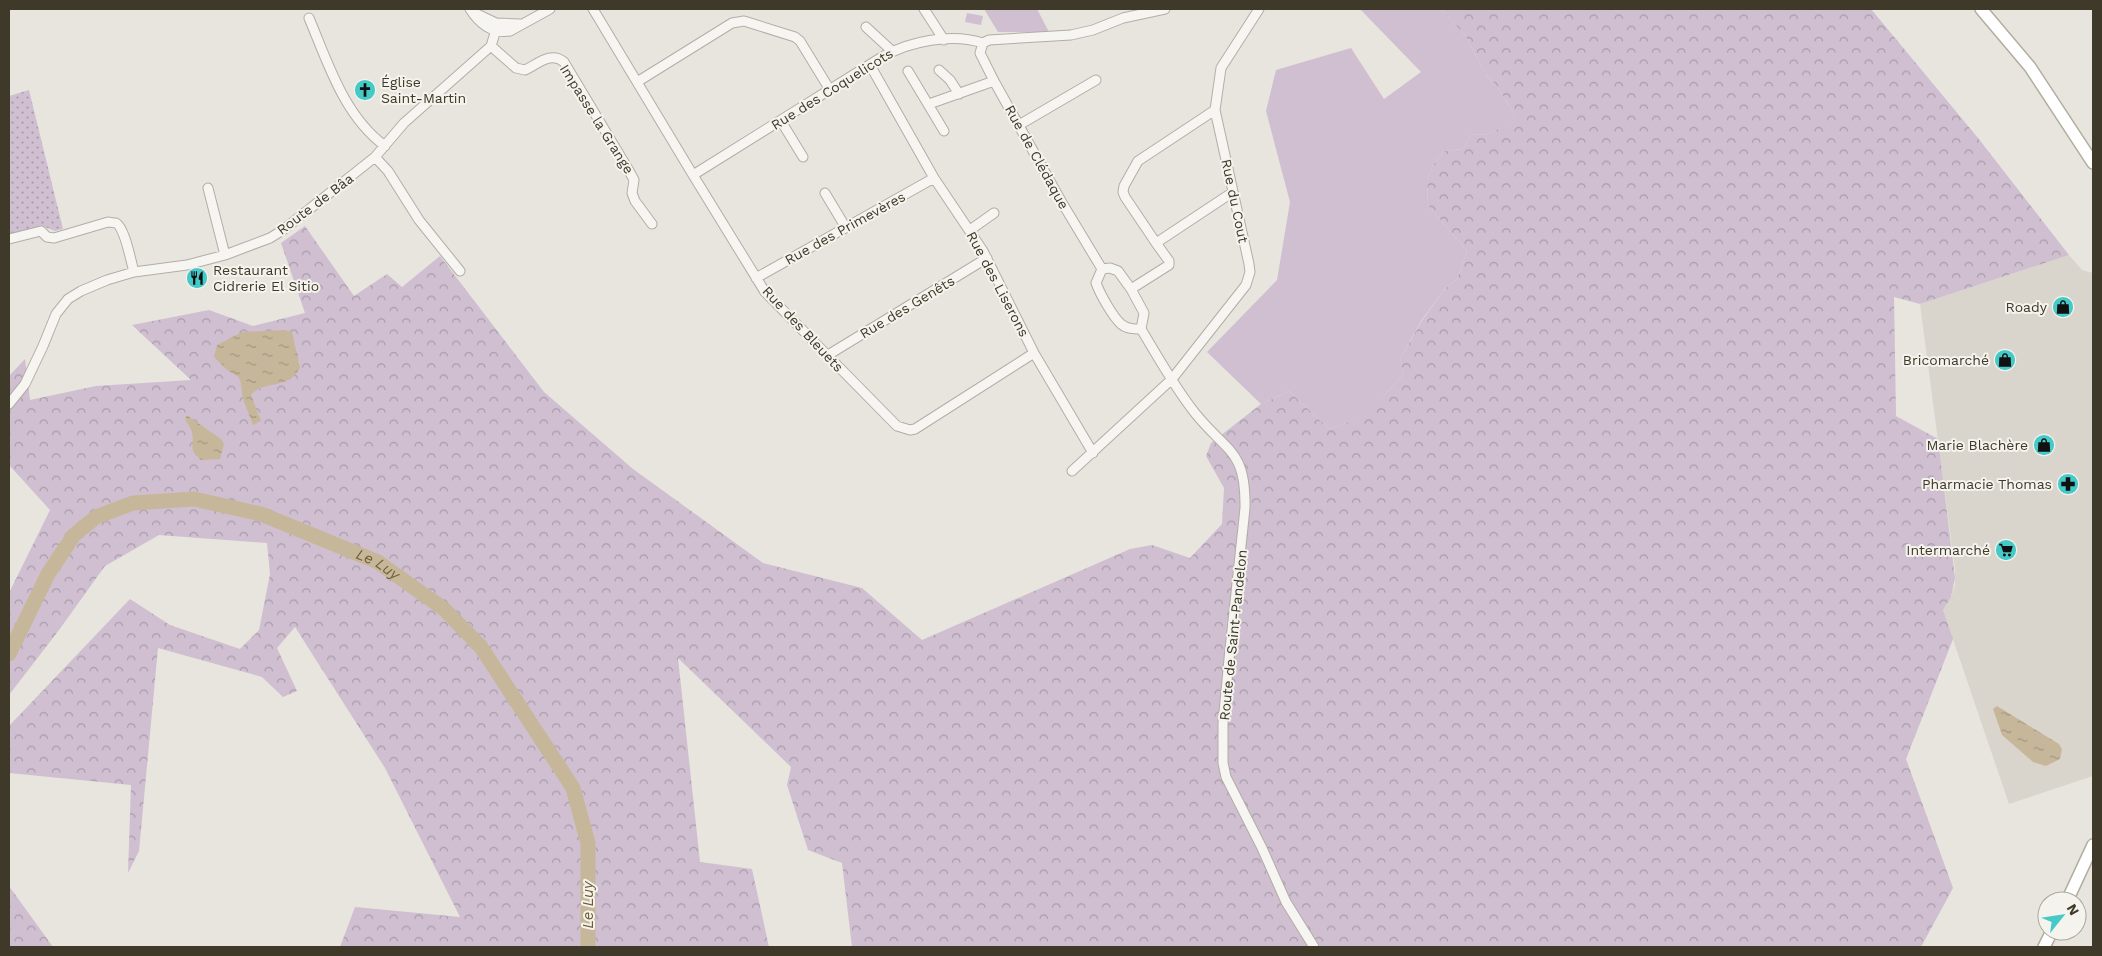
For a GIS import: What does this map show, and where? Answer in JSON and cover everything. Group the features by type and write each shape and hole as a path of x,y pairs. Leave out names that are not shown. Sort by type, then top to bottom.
{"main road":[{"path":"1981,9 2030,67 2093,163"},
{"path":"2072,891 2093,845"}],"street":[{"path":"470,9 478,22 510,31 550,9"},
{"name":"Rue des Bleuets","path":"593,9 765,292 897,426 910,430 915,428 1034,353"},
{"path":"924,9 944,40"},
{"name":"Rue des Coquelicots","path":"693,175 903,46 944,40 983,43 997,39 1071,35 1093,30 1123,18 1165,9"},
{"name":"Rue du Cout","path":"1072,471 1172,379 1209,334 1249,279 1249,264 1215,110 1221,68 1259,9"},
{"path":"309,18 342,94 360,122 384,146"},
{"path":"637,82 732,23 744,21 795,37 800,41 830,90"},
{"path":"491,46 496,27"},
{"path":"866,27 892,51"},
{"name":"Rue de Clédaque","path":"983,43 980,53 994,81 1102,269"},
{"name":"Route de Bâa","path":"9,404 25,384 44,346 56,314 68,299 98,284 134,272 186,265 225,255 255,245 283,230 375,157 404,123 491,46"},
{"name":"Impasse la Grange","path":"491,46 516,68 526,70 551,57 559,58 564,62 634,180 632,193 635,201 652,224"},
{"name":"Rue des Liserons","path":"870,65 934,178 987,258 1034,353 1093,453"},
{"path":"939,70 950,80 959,94"},
{"path":"908,71 944,131"},
{"path":"1018,125 1096,80"},
{"path":"929,104 994,81"},
{"path":"1131,289 1169,265 1123,192 1124,186 1138,161 1215,110"},
{"path":"781,121 803,157"},
{"path":"375,157 388,171 419,220 460,271"},
{"name":"Rue des Primevères","path":"756,278 934,178"},
{"path":"208,188 225,255"},
{"path":"1156,243 1233,192"},
{"path":"825,193 846,228"},
{"path":"970,230 994,213"},
{"path":"9,239 41,231 47,237 54,238 108,222 115,223 120,227 123,234 134,272"},
{"name":"Rue des Genêts","path":"828,355 987,258"},
{"path":"1140,329 1127,328 1121,324 1099,290 1096,284 1102,269 1118,270 1131,289 1144,313 1140,329 1172,379"},
{"name":"Route de Saint-Pandelon","path":"1172,379 1195,413 1234,454 1244,479 1245,508 1228,659 1223,723 1223,763 1226,778 1262,848 1286,902 1314,947"}],"shaded area":[{"path":"2069,255 2082,270 2093,273 2093,776 2009,804 1943,610 1951,597 1955,585 1955,570 1920,304"}],"green space":[{"path":"984,9 1037,9 1049,32 998,32"},
{"path":"1360,9 1440,9 1465,35 1486,75 1496,85 1514,113 1510,125 1487,134 1471,135 1463,149 1443,151 1432,167 1427,179 1428,205 1467,251 1457,279 1444,290 1421,321 1400,359 1404,374 1387,392 1370,415 1329,429 1289,391 1261,404 1207,352 1277,280 1290,202 1266,111 1276,70 1351,48 1384,99 1421,72"},
{"path":"1440,9 1871,9 1978,138 2069,255 1920,304 1894,297 1896,416 1938,439 1955,578 1951,597 1943,610 1953,639 1906,759 1953,888 1921,947 852,947 842,863 808,850 787,785 791,767 678,658 700,862 752,869 769,947 340,947 355,907 460,917 385,768 295,627 277,648 297,691 283,697 262,677 158,648 139,851 128,873 131,785 9,773 9,726 130,599 170,625 240,649 259,630 270,574 267,543 159,535 105,566 9,695 9,593 50,510 9,465 9,376 25,359 30,400 96,386 191,380 132,325 209,310 253,326 305,313 281,243 305,226 354,296 387,274 402,287 440,256 544,392 633,469 763,563 862,588 922,640 1130,549 1152,545 1190,558 1222,524 1224,488 1206,456 1211,443 1261,404 1289,391 1329,429 1369,415 1404,374 1400,359 1421,322 1444,290 1457,279 1467,251 1428,205 1427,179 1432,167 1443,151 1463,149 1471,135 1487,134 1509,125 1514,113 1496,85 1486,75 1465,35"},
{"path":"967,13 983,16 981,25 965,22"},
{"path":"29,90 63,229 55,231 45,227 9,235 9,96"},
{"path":"9,886 53,947 9,947"}],"water":[{"path":"283,330 292,332 300,368 289,380 263,387 251,395 261,421 253,425 243,399 240,378 227,370 214,357 217,345 242,332"},
{"path":"188,416 221,439 224,444 220,459 201,460 194,453 192,447 193,438 185,417"},
{"path":"1997,706 2059,744 2062,749 2060,759 2046,766 2033,762 2002,735 1993,709"}],"waterway":[{"name":"Le Luy","path":"9,654 48,574 74,535 96,517 133,503 194,499 261,514 378,562 444,609 481,647 573,788 588,843 588,947"}],"place":[{"name":"Église Saint-Martin","path":"365,90"},
{"name":"Restaurant Cidrerie El Sitio","path":"197,278"},
{"name":"Roady","path":"2063,307"},
{"name":"Bricomarché","path":"2005,360"},
{"name":"Marie Blachère","path":"2044,445"},
{"name":"Pharmacie Thomas","path":"2068,484"},
{"name":"Intermarché","path":"2006,550"}]}
